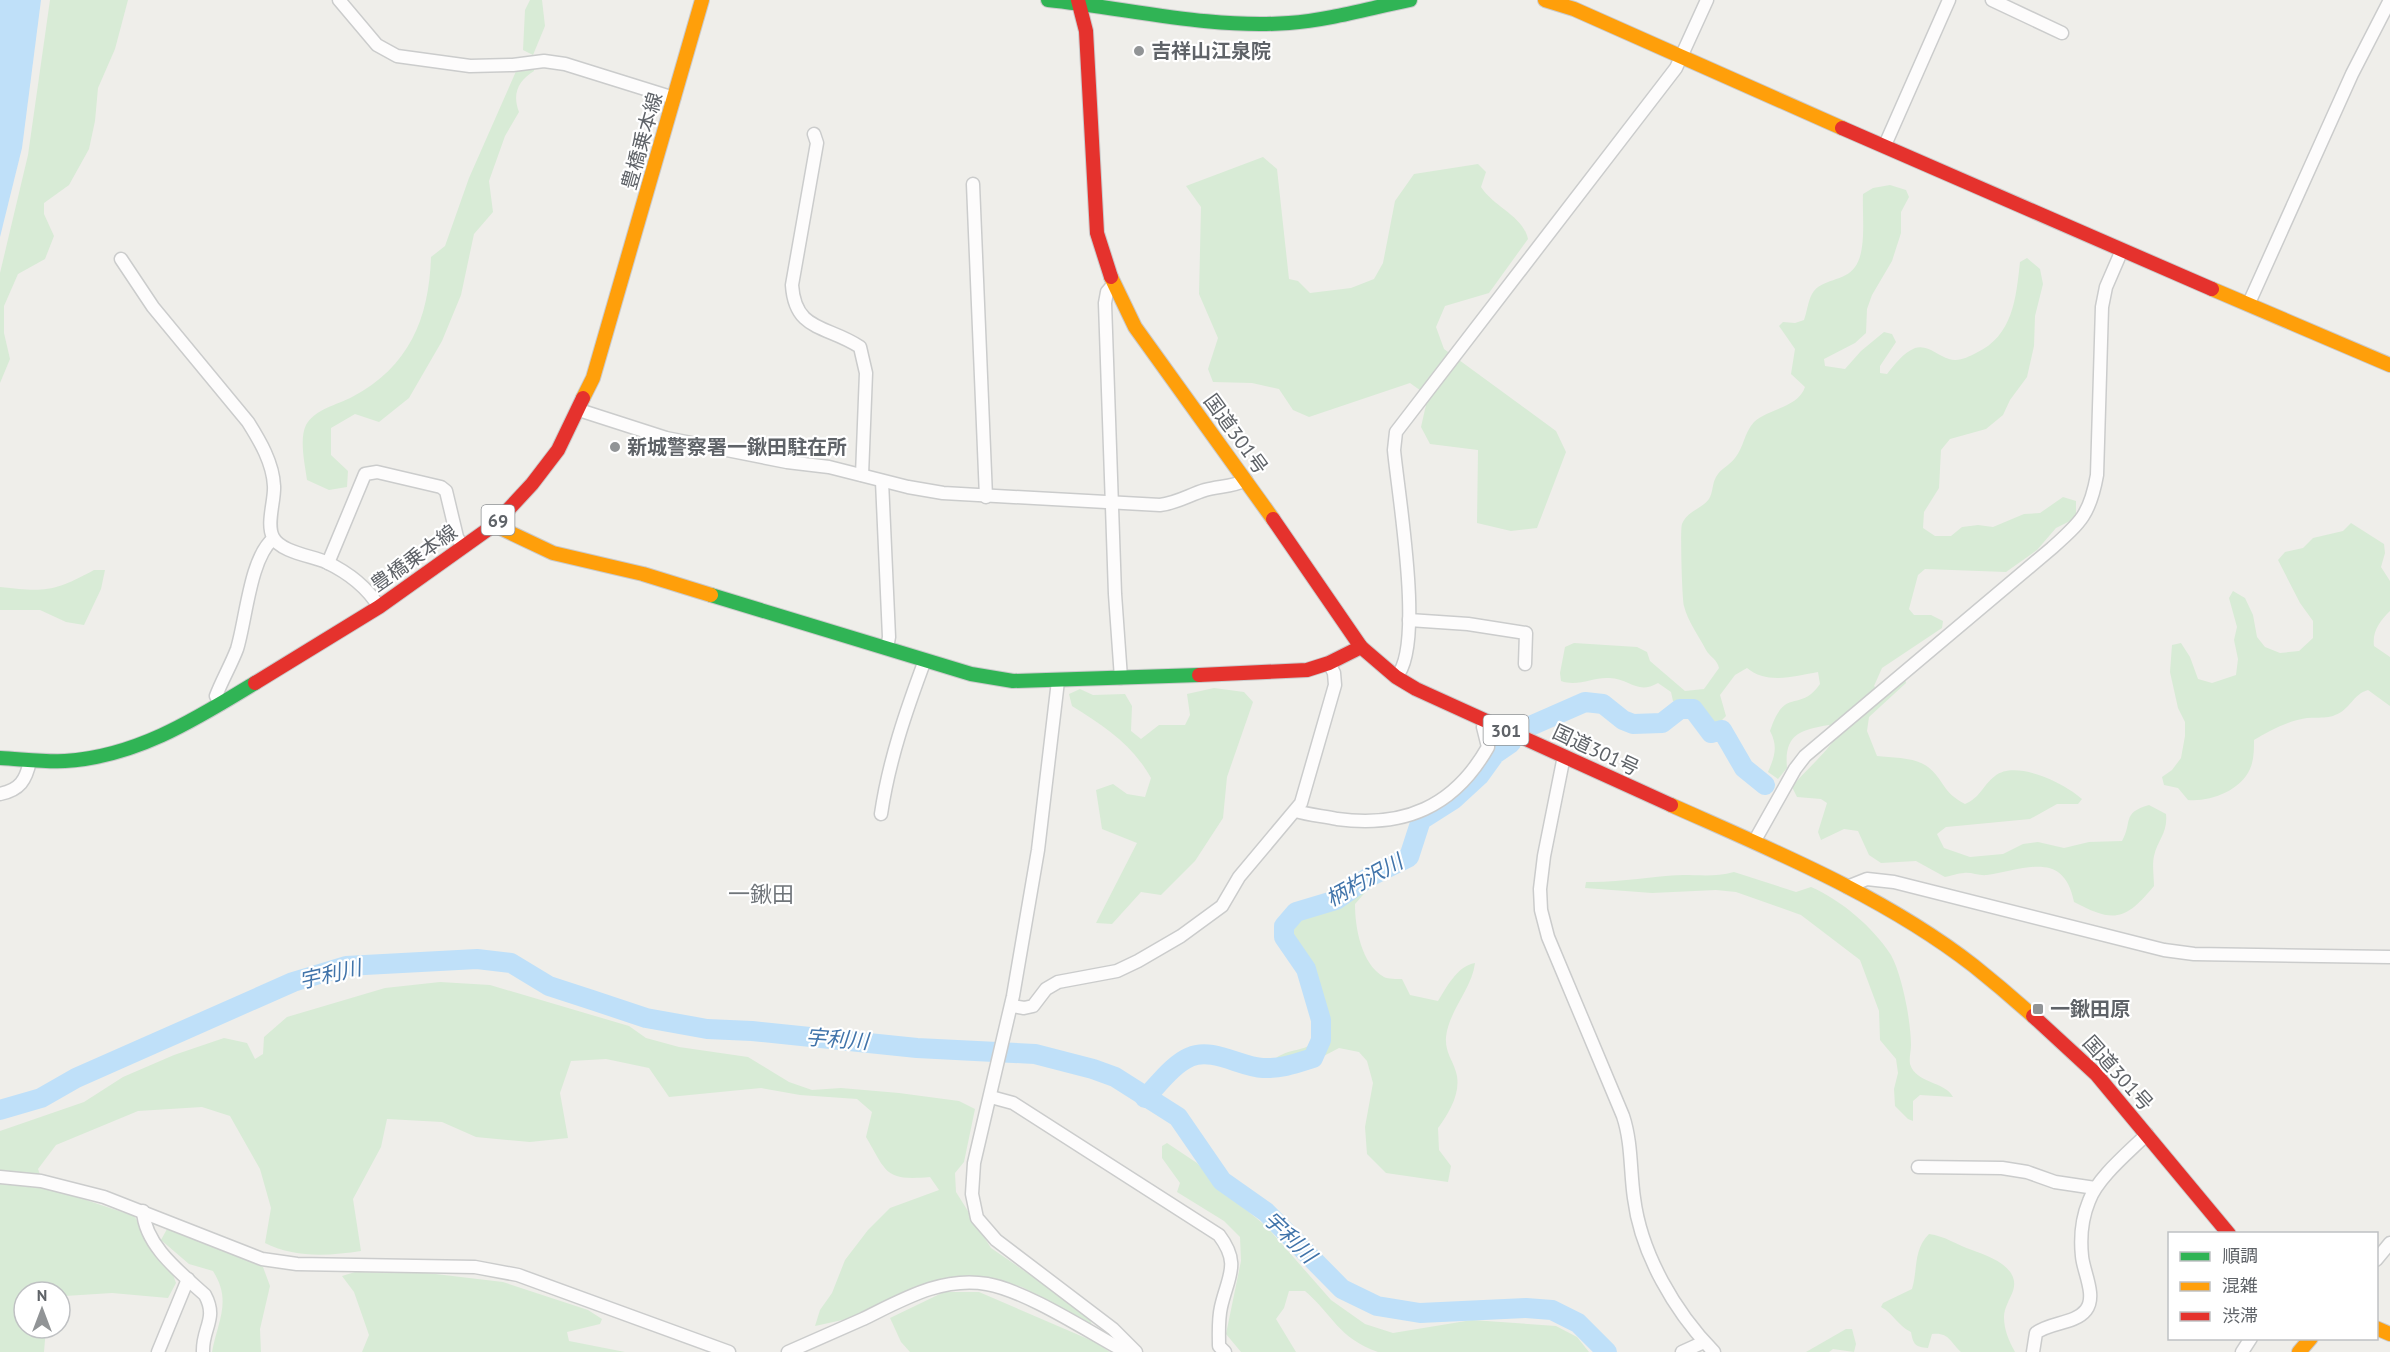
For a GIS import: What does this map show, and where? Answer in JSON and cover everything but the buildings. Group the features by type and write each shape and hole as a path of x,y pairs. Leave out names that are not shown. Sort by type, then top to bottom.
{"main road":[{"name":"豊橋乗本線","path":"0,758 64,761 107,755 164,736 221,704 379,607 494,525 532,484 558,450 579,410 607,334 702,0"},
{"path":"1048,0 1079,1 1220,22 1272,24 1322,20 1410,0"},
{"path":"1545,0 1574,9 2390,366"},
{"name":"国道301号","path":"1079,1 1086,31 1096,223 1113,285 1135,327 1246,480 1361,647 1396,677 1486,722 1754,842 1847,887 1915,926 1982,972 2080,1059 2228,1232"},
{"path":"494,525 553,553 643,574 971,674 1013,681 1307,670 1329,663 1361,647"},
{"path":"2299,1352 2309,1340"}],"street":[{"path":"339,0 377,45 398,56 470,66 513,65 544,61 565,64 674,98"},
{"path":"1396,677 1403,670 1405,663 1410,592 1394,450 1396,432 1676,68 1707,0"},
{"path":"1885,145 1949,0"},
{"path":"1992,0 2062,33"},
{"path":"2249,303 2261,271 2352,74 2390,0"},
{"path":"814,134 817,143 792,285 793,298 796,311 805,320 860,347 866,373 862,475"},
{"path":"973,184 986,497"},
{"path":"1754,842 1795,769 1805,756 2052,548 2078,524 2088,510 2092,502 2097,475 2102,307 2106,287 2122,250"},
{"path":"121,259 153,307 248,422 261,443 274,484 270,530 273,539 286,547 328,563 352,577 379,607"},
{"path":"1113,285 1107,292 1105,303 1114,502 1115,594 1121,678"},
{"path":"579,410 666,438 862,475 943,493 986,497 1174,503 1206,490 1236,486 1246,480"},
{"path":"328,563 365,474 377,472 446,490 457,537 463,547"},
{"path":"882,481 889,637 887,648"},
{"path":"221,704 216,696 237,648 259,562 267,544 273,539"},
{"path":"1409,620 1468,624 1526,633 1525,664"},
{"path":"881,814 886,780 898,732 925,660"},
{"path":"1012,1006 1024,1008 1033,1006 1046,990 1058,982 1117,971 1128,966 1210,917 1222,906 1239,877 1301,803 1335,685 1334,673 1329,663"},
{"path":"1058,681 1038,849 1012,1006 974,1163 972,1194 977,1218 996,1240 1113,1329 1136,1352"},
{"path":"1296,811 1372,822 1418,813 1459,788 1488,747 1483,728 1486,722"},
{"path":"1564,756 1540,889 1545,928 1623,1116 1629,1144 1634,1199 1646,1244 1669,1293 1704,1342 1714,1352"},
{"path":"0,794 15,790 27,776 30,761"},
{"path":"1847,887 1867,879 1894,882 2174,951 2390,957"},
{"path":"992,1095 1013,1103 1219,1235 1230,1250 1231,1270 1219,1317 1219,1346 1225,1352"},
{"path":"2033,1352 2036,1333 2044,1326 2078,1316 2087,1309 2090,1298 2082,1257 2082,1227 2095,1188 2146,1134"},
{"path":"1918,1167 2002,1168 2027,1172 2055,1182 2095,1188"},
{"path":"0,1177 16,1177 60,1185 143,1211 235,1250 277,1262 449,1265 518,1275 729,1352"},
{"path":"143,1211 144,1223 154,1244 205,1295 211,1305 212,1316 203,1352"},
{"path":"2378,1258 2390,1243"},
{"path":"158,1352 188,1279"},
{"path":"788,1352 920,1292 944,1284 965,1282 988,1284 1014,1292 1126,1352"},
{"path":"1682,1352 1699,1347 1704,1342"}],"green space":[{"path":"50,0 128,0 115,49 98,88 95,121 89,149 69,185 44,203 44,214 54,236 45,259 18,274 4,306 4,333 10,359 0,383 0,273 28,155"},
{"path":"530,0 542,0 545,26 533,55 523,50 525,10"},
{"path":"534,66 534,71 520,84 516,94 519,112 505,136 489,181 493,212 474,234 461,295 442,341 409,398 379,422 355,414 331,428 331,455 348,471 347,487 329,490 307,480 303,445 306,425 321,411 372,385 402,356 420,321 426,301 431,257 445,246 469,178 517,69"},
{"path":"1263,157 1277,169 1289,279 1298,281 1310,293 1351,288 1374,279 1383,263 1395,201 1414,174 1478,164 1486,172 1481,187 1520,224 1528,239 1489,293 1445,306 1436,327 1444,349 1556,431 1566,452 1537,528 1511,531 1477,523 1478,450 1430,444 1421,427 1428,396 1410,383 1309,417 1293,410 1279,389 1252,383 1213,382 1208,369 1218,338 1199,294 1201,207 1186,186"},
{"path":"1890,185 1906,190 1909,197 1901,212 1901,233 1892,261 1872,295 1867,309 1866,333 1855,343 1824,359 1825,366 1845,369 1861,351 1884,332 1892,334 1896,342 1880,366 1880,373 1887,374 1903,356 1915,348 1929,349 1953,360 1963,359 1976,353 1998,337 2005,326 2014,302 2020,262 2027,258 2040,269 2043,284 2035,316 2034,346 2027,377 2010,400 2003,415 1986,429 1950,439 1941,450 1939,488 1924,512 1923,528 1935,536 1951,536 1962,527 1978,525 1993,527 2024,514 2040,513 2063,497 2076,501 2076,518 2056,528 2037,550 2006,572 1925,569 1918,575 1909,609 1914,615 1931,615 1943,621 1942,628 1882,668 1874,686 1883,694 1905,677 1906,683 1869,717 1867,731 1877,756 1904,758 1923,764 1934,772 1952,795 1965,804 1995,776 2004,771 2015,770 2053,781 2082,799 2078,804 2057,804 2030,819 1946,827 1937,834 1944,848 1970,857 2003,854 2023,844 2038,842 2064,848 2089,842 2122,841 2129,819 2135,811 2149,805 2166,814 2164,831 2154,856 2154,886 2135,906 2118,915 2099,913 2074,902 2069,886 2062,875 2052,869 2029,867 1987,875 1959,873 1945,877 1916,861 1881,863 1869,855 1858,831 1844,829 1821,840 1818,832 1827,803 1821,799 1797,797 1792,787 1837,735 1829,725 1802,732 1791,741 1788,748 1787,768 1778,779 1768,772 1775,751 1770,731 1776,717 1781,708 1787,704 1812,693 1820,684 1818,672 1772,678 1747,668 1735,675 1720,695 1726,716 1719,723 1708,720 1701,709 1673,701 1671,692 1658,683 1639,687 1609,678 1573,683 1561,681 1560,673 1565,647 1574,643 1637,647 1647,652 1650,661 1685,691 1704,689 1719,668 1694,629 1684,606 1682,524 1687,516 1709,499 1716,477 1738,454 1754,422 1790,404 1801,394 1805,387 1791,374 1795,349 1779,326 1783,322 1795,323 1804,320 1816,289 1851,272 1855,267 1863,242 1863,194 1873,188"},
{"path":"2351,523 2384,544 2385,553 2381,567 2390,581 2390,611 2377,627 2374,646 2390,657 2390,706 2368,690 2359,695 2340,713 2329,717 2300,719 2266,733 2254,740 2252,762 2245,777 2224,794 2206,799 2188,800 2178,788 2164,785 2162,777 2172,770 2181,758 2185,736 2185,722 2178,708 2170,672 2172,645 2181,643 2190,657 2198,679 2212,683 2236,675 2238,659 2234,640 2237,627 2229,598 2233,591 2245,598 2253,615 2257,637 2265,647 2280,653 2299,651 2313,638 2313,621 2300,603 2278,560 2285,552 2303,548 2313,538 2343,531"},
{"path":"94,570 105,570 101,589 84,625 66,622 40,610 0,610 0,587 28,590 48,589 69,583"},
{"path":"1214,688 1244,692 1253,702 1227,777 1223,818 1195,861 1161,895 1141,892 1112,924 1096,923 1137,843 1102,829 1096,790 1113,784 1127,794 1145,797 1151,778 1144,766 1126,746 1072,706 1069,694 1080,689 1093,695 1125,694 1132,706 1131,731 1141,739 1159,725 1185,725 1190,715 1187,694"},
{"path":"1734,872 1796,892 1811,887 1845,907 1875,934 1891,955 1899,974 1908,1017 1911,1041 1910,1064 1913,1071 1944,1088 1953,1097 1920,1095 1913,1101 1913,1121 1895,1106 1894,1089 1898,1073 1896,1059 1880,1040 1879,1011 1860,960 1801,915 1736,892 1716,890 1652,893 1585,888 1586,882"},
{"path":"1359,887 1369,888 1355,904 1358,934 1365,954 1376,971 1384,977 1402,979 1410,995 1438,1001 1458,973 1475,963 1470,982 1451,1018 1446,1037 1457,1080 1456,1095 1438,1128 1439,1150 1451,1166 1448,1182 1386,1173 1367,1154 1365,1127 1373,1083 1367,1061 1359,1052 1339,1048 1297,1070 1272,1061 1285,1053 1307,1047 1319,1038 1317,1001 1290,930 1312,910 1338,903"},
{"path":"440,982 490,985 629,1026 646,1038 679,1047 748,1057 789,1082 812,1090 841,1088 959,1101 975,1109 964,1162 955,1173 956,1192 991,1248 1089,1317 1092,1325 1022,1287 980,1277 944,1278 847,1319 815,1326 820,1310 832,1293 845,1260 868,1230 890,1208 939,1190 930,1177 904,1178 896,1176 884,1167 866,1137 872,1112 857,1099 800,1095 761,1088 669,1097 649,1068 606,1059 571,1061 560,1093 568,1138 530,1142 476,1137 442,1122 387,1119 381,1147 353,1199 361,1251 337,1254 300,1253 265,1243 271,1208 260,1169 230,1116 202,1107 138,1111 56,1145 38,1169 44,1186 134,1216 171,1269 176,1283 168,1298 112,1293 72,1296 72,1280 12,1280 12,1340 45,1340 44,1352 0,1352 0,1131 84,1102 123,1077 174,1055 224,1038 247,1043 255,1059 263,1054 264,1037 287,1017 385,988"},
{"path":"1167,1143 1197,1163 1227,1194 1267,1227 1331,1300 1365,1324 1393,1333 1472,1320 1556,1326 1577,1337 1589,1352 1378,1352 1345,1333 1305,1291 1289,1291 1284,1308 1276,1319 1296,1352 1241,1352 1226,1334 1241,1261 1240,1237 1224,1221 1177,1192 1180,1183 1162,1158 1162,1146"},
{"path":"167,1229 263,1267 270,1286 260,1329 261,1352 212,1352 223,1301 219,1282 213,1271 189,1264 161,1240"},
{"path":"1929,1234 1986,1256 2008,1269 2014,1283 2005,1310 2004,1322 2015,1352 1961,1352 1949,1338 1938,1334 1932,1334 1928,1348 1917,1346 1911,1332 1881,1307 1883,1303 1912,1289 1918,1253"},
{"path":"355,1272 427,1273 503,1282 588,1310 602,1319 600,1324 567,1332 569,1341 625,1352 362,1352 369,1335 354,1292 342,1276"},
{"path":"944,1292 979,1292 1095,1342 1110,1352 910,1352 901,1342 890,1318"},
{"path":"1846,1329 1852,1329 1856,1344 1854,1352 1833,1349 1829,1352 1806,1352"}],"water":[{"path":"0,0 41,0 22,148 0,237"}],"waterway":[{"name":"柄杓沢川","path":"1528,727 1585,702 1603,704 1623,720 1633,724 1662,723 1680,709 1693,709 1711,733 1722,730 1744,768 1765,785"},
{"name":"柄杓沢川","path":"1145,1098 1166,1075 1190,1057 1208,1054 1263,1068 1283,1067 1313,1058 1321,1040 1321,1020 1306,969 1284,937 1284,926 1296,912 1336,900 1369,877 1409,857 1421,820 1454,799 1479,776 1495,754 1511,743"},
{"name":"宇利川","path":"0,1110 41,1098 76,1078 293,982 346,966 477,959 511,963 549,986 646,1018 707,1029 752,1031 917,1048 1035,1054 1093,1069 1115,1077 1178,1117 1222,1181 1266,1212 1342,1289 1377,1306 1420,1313 1526,1308 1552,1310 1578,1323 1607,1352"}],"traffic: fast":[{"path":"1048,0 1168,17 1259,24 1320,19 1410,0"},
{"path":"711,595 971,674 1013,681 1199,675"},
{"path":"0,758 65,761 116,752 164,734 255,683"}],"traffic: slow":[{"path":"583,398 593,378 702,0"},
{"path":"1545,0 1574,9 1842,128"},
{"path":"1111,277 1135,327 1273,519"},
{"path":"2212,289 2390,365"},
{"path":"494,525 553,553 643,574 711,595"},
{"path":"1671,805 1866,896 1939,941 1974,966 2033,1016"},
{"path":"2378,1329 2390,1334"},
{"path":"2299,1352 2309,1340"}],"traffic: jam":[{"path":"1078,0 1086,31 1097,233 1111,277"},
{"path":"1842,128 2212,289"},
{"path":"255,683 379,607 494,525 532,484 558,450 583,398"},
{"path":"1273,519 1361,647 1396,677 1416,689 1671,805"},
{"path":"1199,675 1307,670 1329,663 1361,647"},
{"path":"2033,1016 2096,1074 2227,1232"}],"place":[{"name":"吉祥山江泉院","path":"1139,51"},
{"name":"新城警察署一鍬田駐在所","path":"615,447"},
{"name":"一鍬田原","path":"2038,1009"}],"district":[{"name":"一鍬田","path":"761,894"}]}
